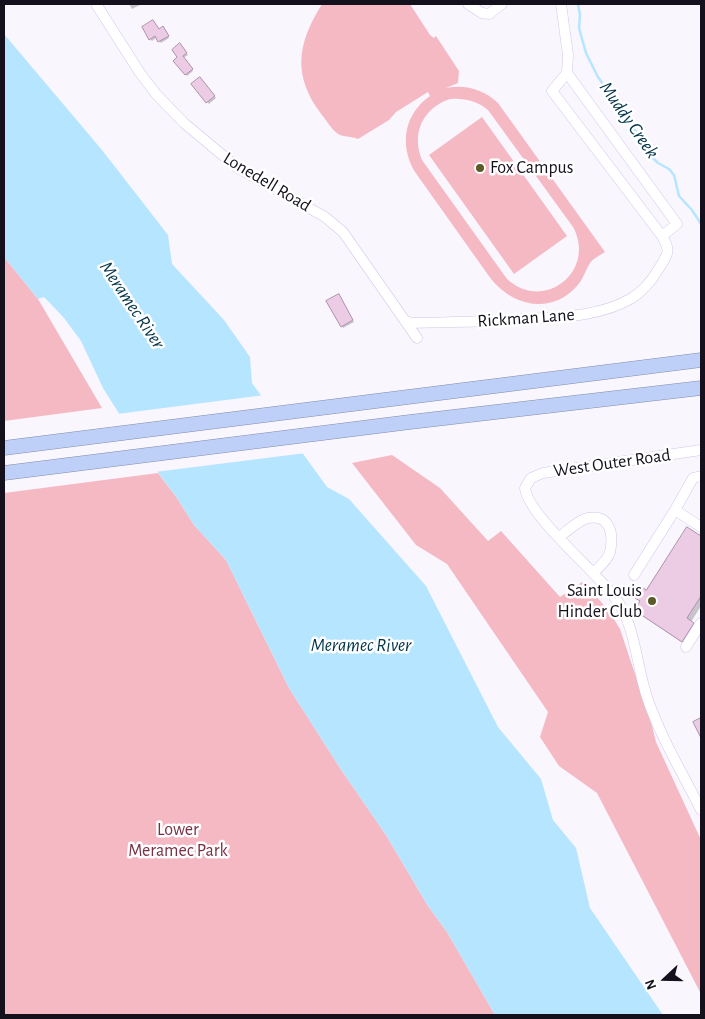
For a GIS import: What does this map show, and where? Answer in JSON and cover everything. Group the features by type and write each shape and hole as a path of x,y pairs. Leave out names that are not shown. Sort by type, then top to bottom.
{"highway":[{"path":"4,448 701,360"},
{"path":"4,473 701,388"}],"street":[{"name":"Lonedell Road","path":"96,4 134,66 177,116 238,168 325,217 336,226 355,248 417,338"},
{"path":"468,4 482,13 489,14 502,4"},
{"path":"561,4 568,55 567,73 552,91 662,236 677,224 567,73"},
{"name":"Rickman Lane","path":"405,321 413,323 550,318 585,314 613,307 642,291 656,273 668,254 667,245 662,236"},
{"name":"West Outer Road","path":"560,537 531,504 526,492 526,484 533,476 701,450"},
{"path":"634,575 693,478 701,476"},
{"path":"675,510 701,526"},
{"path":"593,573 610,553 610,527 605,519 599,517 587,518 560,537 616,599 624,613 632,636 650,708 701,810"},
{"path":"686,647 701,623"},
{"path":"692,790 701,785"}],"green space":[{"path":"322,4 410,4 430,35 434,38 436,36 459,71 458,83 446,88 461,87 481,91 498,103 605,252 590,263 576,287 566,296 555,301 532,304 510,296 491,279 415,172 410,162 406,141 407,131 414,112 430,96 428,92 396,112 389,120 358,139 337,134 312,101 302,73 303,46","holes":["455,99 475,102 488,110 573,227 579,243 578,258 572,272 563,282 550,289 536,291 521,288 507,279 422,160 418,140 419,131 426,115 441,103"]},
{"path":"482,117 567,236 514,274 429,155"},
{"path":"4,257 38,299 102,408 4,421"},
{"path":"392,455 440,488 488,541 501,531 560,597 582,582 603,604 620,629 656,742 701,840 701,994 597,793 559,766 540,737 548,712 447,564 416,545 352,463"},
{"name":"Lower Meramec Park","path":"158,473 194,525 226,560 289,688 386,835 428,906 447,932 495,1015 4,1015 4,493"}],"water":[{"name":"Meramec River","path":"4,34 102,150 168,235 172,264 224,320 250,357 252,383 327,487 349,499 426,586 498,727 541,779 553,820 576,848 590,908 663,1015 495,1015 447,932 428,906 386,835 289,688 226,560 194,525 177,498 145,455 103,388 81,341 64,318 44,297 38,299 4,257"}],"pier":[{"path":"265,395 306,453 155,472 117,414"}],"building":[{"path":"153,20 159,29 163,26 169,36 158,42 155,36 149,40 142,27"},
{"path":"180,43 187,53 183,56 193,69 185,75 173,61 177,57 172,50"},
{"path":"200,77 215,96 206,103 191,84"},
{"path":"339,294 353,320 341,327 326,301"},
{"path":"687,527 701,536 701,596 687,618 694,623 682,642 634,610 640,601 635,598 642,587 646,590"},
{"path":"701,718 701,738 693,722"}],"waterway":[{"name":"Muddy Creek","path":"578,4 580,15 579,28 586,53 598,77 650,155 674,175 679,196 692,210 701,224"}],"place":[{"name":"Fox Campus","path":"480,168"},
{"name":"Saint Louis Hinder Club","path":"652,601"}]}
